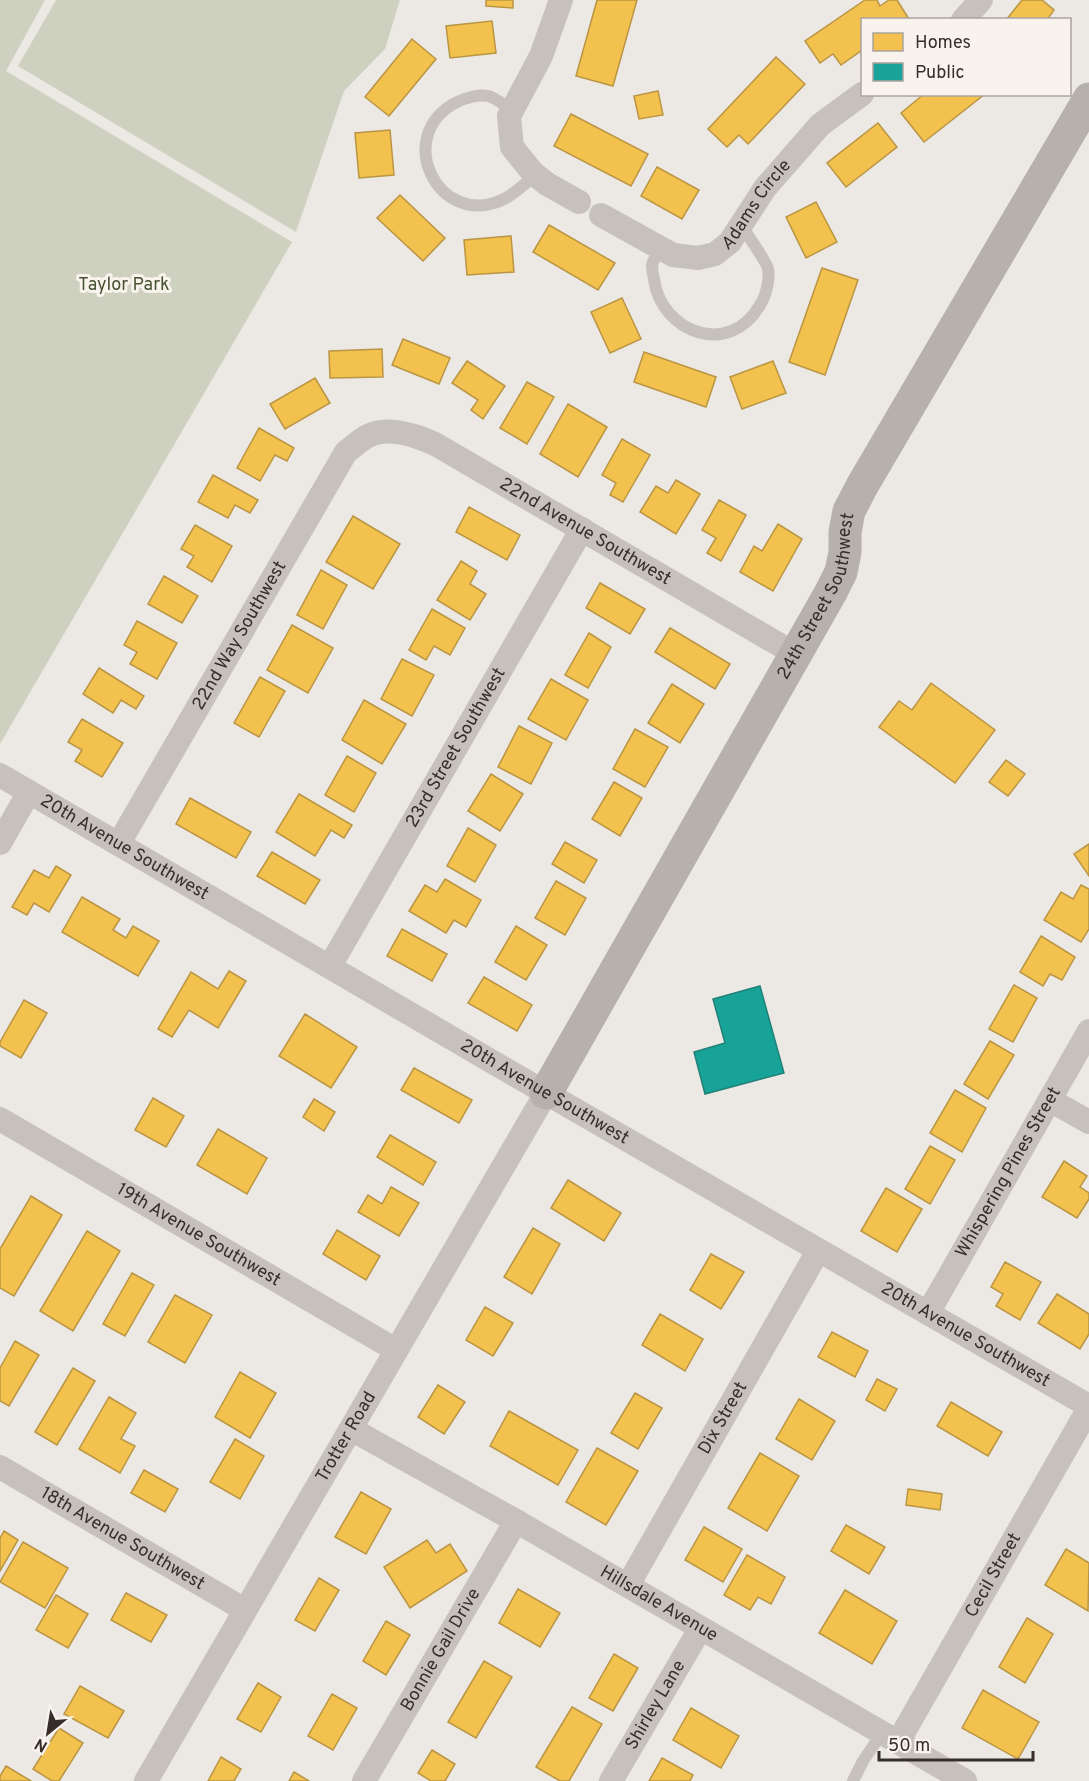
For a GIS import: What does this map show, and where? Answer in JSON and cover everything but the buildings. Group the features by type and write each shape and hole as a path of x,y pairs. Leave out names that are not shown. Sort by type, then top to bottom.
{"street":[{"path":"561,0 541,56 509,116 512,147 536,175 579,202"},
{"path":"965,18 981,0"},
{"name":"Adams Circle","path":"601,215 673,255 698,258 715,254 730,242 765,188 820,125 861,95"},
{"name":"24th Street Southwest","path":"546,1094 797,655 841,572 849,511 862,486 1089,99"},
{"name":"22nd Avenue Southwest","path":"368,436 392,432 417,436 435,444 797,655"},
{"name":"22nd Way Southwest","path":"119,843 346,452 368,436"},
{"name":"23rd Street Southwest","path":"330,966 582,529"},
{"name":"20th Avenue Southwest","path":"0,776 1089,1407"},
{"path":"0,843 29,792"},
{"name":"Whispering Pines Street","path":"928,1313 1089,1031"},
{"name":"Trotter Road","path":"146,1781 546,1094"},
{"path":"1050,1100 1089,1122"},
{"name":"19th Avenue Southwest","path":"0,1119 396,1350"},
{"name":"Dix Street","path":"628,1585 818,1251"},
{"name":"Cecil Street","path":"890,1738 1089,1407"},
{"name":"Hillsdale Avenue","path":"351,1429 628,1585 700,1629 965,1781"},
{"name":"18th Avenue Southwest","path":"0,1467 245,1610"},
{"name":"Bonnie Gail Drive","path":"364,1781 516,1521"},
{"name":"Shirley Lane","path":"611,1781 700,1629"}],"lane":[{"path":"513,110 488,96 464,98 448,106 432,124 426,138 424,152 429,173 444,192 459,203 481,206 503,200 536,175"},
{"path":"660,248 652,265 656,291 667,311 680,323 700,333 723,334 738,330 755,314 765,297 768,268 742,226"},
{"path":"853,1781 863,1761 890,1738"}],"green space":[{"name":"Taylor Park","path":"0,0 45,0 6,71 292,242 0,744"},
{"path":"56,0 400,0 385,49 344,91 296,232 18,66"}]}
